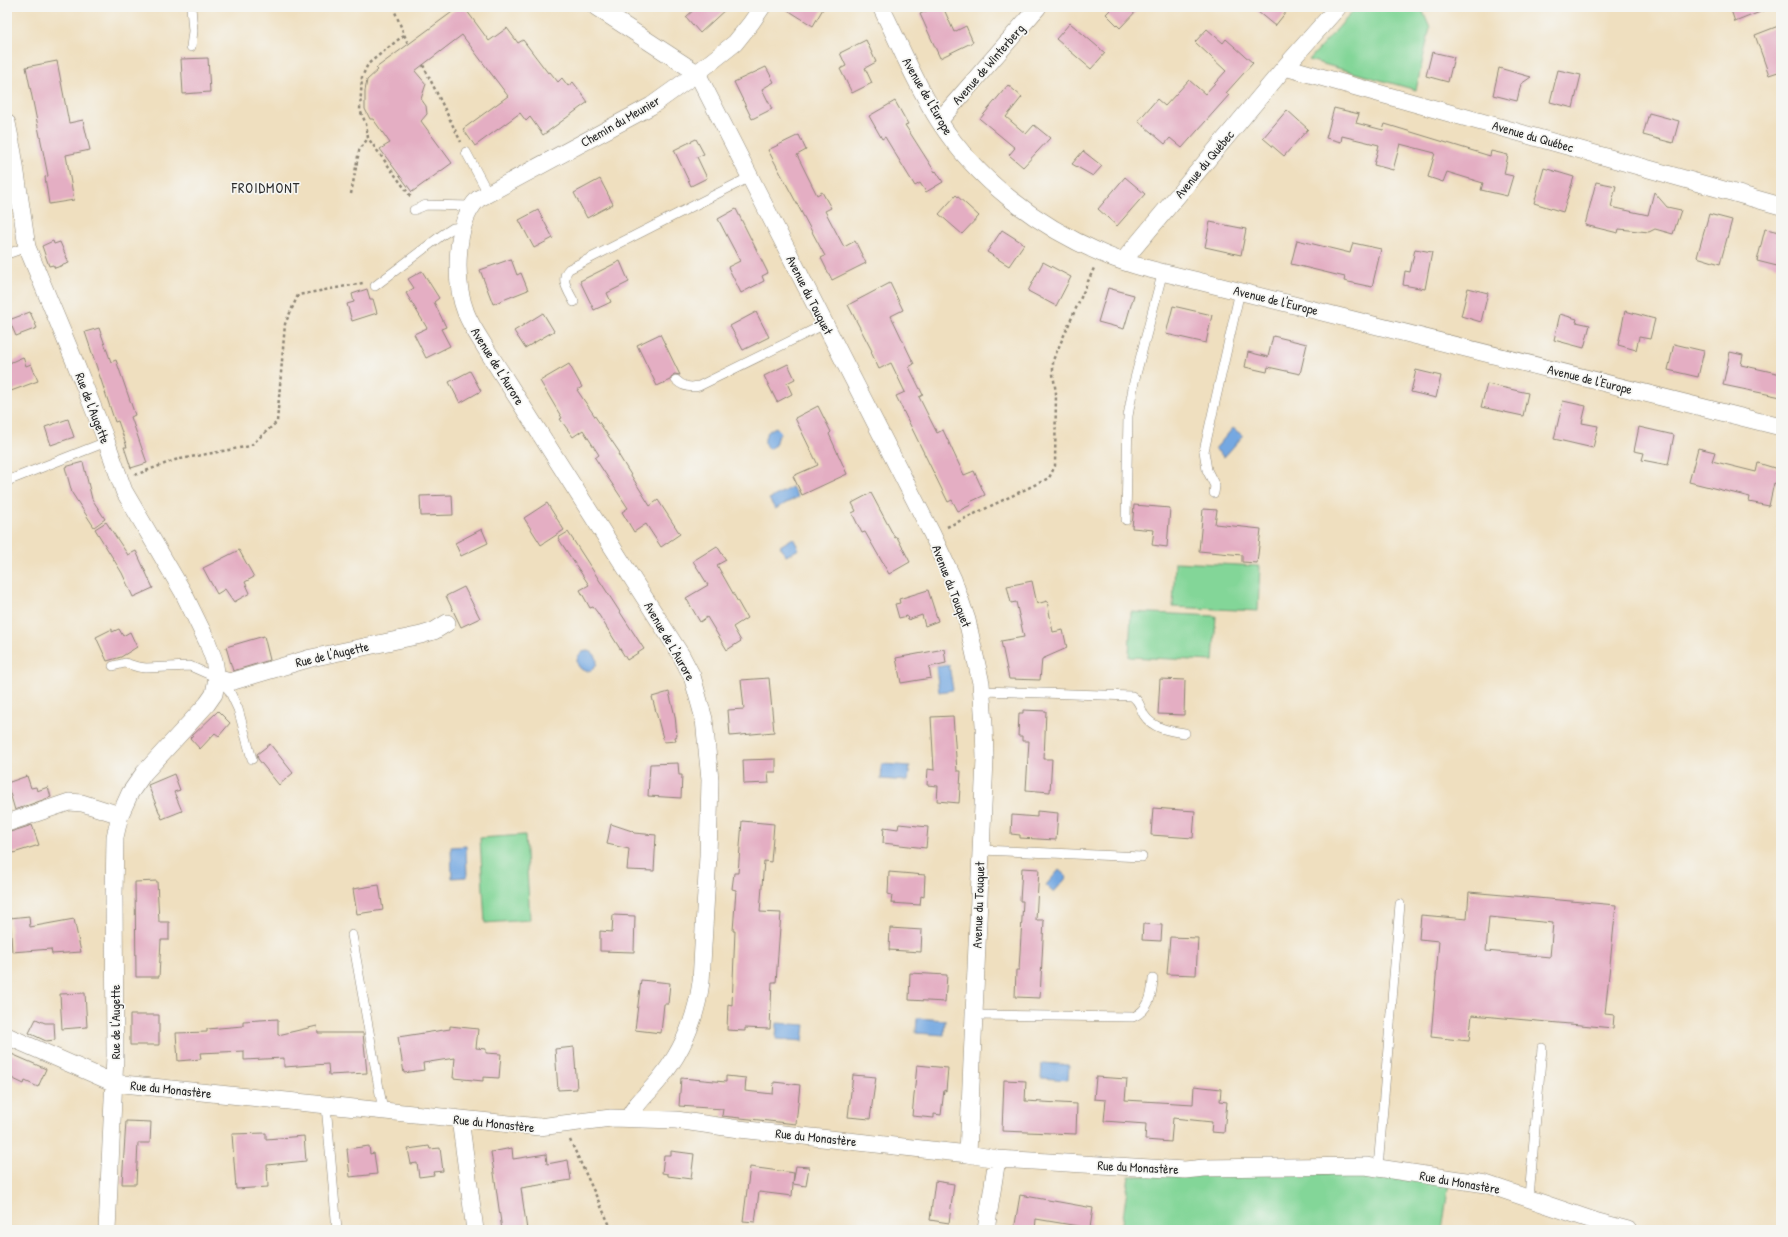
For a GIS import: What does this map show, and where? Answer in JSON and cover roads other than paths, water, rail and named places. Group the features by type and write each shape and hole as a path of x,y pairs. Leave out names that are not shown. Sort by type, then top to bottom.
{"street":[{"path":"596,7 697,73"},
{"name":"Chemin du Meunier","path":"467,217 478,199 650,106 697,73 735,43 751,24 762,7"},
{"name":"Avenue de l'Europe","path":"881,7 920,87 939,121 968,160 1005,196 1050,227 1100,253 1163,272 1781,427"},
{"name":"Avenue de Winterberg","path":"939,121 1038,7"},
{"name":"Avenue du Québec","path":"1123,261 1285,67 1338,7"},
{"name":"Avenue du Québec","path":"1285,67 1781,206"},
{"name":"Avenue du Touquet","path":"697,73 932,534 953,579 967,620 982,691 985,759 968,1154"},
{"name":"Rue de l'Augette","path":"7,123 27,247 130,503 183,592 200,625 214,660 218,678 214,694 207,704 144,773 130,793 120,815 114,850 115,1049 108,1230"},
{"name":"Avenue de L'Aurore","path":"467,217 460,244 458,269 460,291 466,313 488,352 681,655 692,676 704,719 710,780 710,818 698,1004 685,1042 664,1074 636,1106 629,1118"},
{"name":"Rue de l'Augette","path":"218,678 226,682 234,682 311,658 421,635 434,631 447,623"},
{"path":"7,823 69,802 82,803 120,815"},
{"name":"Rue du Monastère","path":"7,1036 114,1083 460,1120 540,1127 611,1118 676,1120 739,1129 968,1154 997,1160 1185,1170 1219,1168 1366,1166 1486,1184 1529,1197 1598,1222 1628,1230"},
{"path":"460,1120 475,1230"},
{"path":"986,1230 997,1160"}],"lane":[{"path":"191,7 193,31 191,47"},
{"path":"464,149 488,193"},
{"path":"574,302 565,282 566,272 569,269 750,177"},
{"path":"416,209 426,205 467,217"},
{"path":"375,286 467,217"},
{"path":"7,254 27,247"},
{"path":"1126,520 1128,416 1134,382 1163,272"},
{"path":"1214,493 1215,486 1207,470 1204,451 1240,291"},
{"path":"676,380 681,385 688,387 699,386 825,324"},
{"path":"7,482 106,442"},
{"path":"113,666 125,662 138,667 146,668 190,666 218,678 229,690 238,709 252,759"},
{"path":"982,691 1132,696 1136,699 1144,715 1159,727 1185,733"},
{"path":"981,850 1142,857"},
{"path":"1378,1168 1400,904"},
{"path":"352,935 383,1111"},
{"path":"974,1015 1133,1017 1145,1010 1152,995 1153,979"},
{"path":"1529,1197 1542,1048"},
{"path":"326,1105 337,1230"}],"water":[{"path":"776,427 781,432 775,445 769,449 765,445 765,439 768,432"},
{"path":"1233,428 1243,436 1224,457 1215,449"},
{"path":"792,487 798,497 775,509 769,499"},
{"path":"793,538 799,549 786,556 780,546"},
{"path":"587,651 594,654 597,661 594,668 587,671 580,668 577,661 580,654"},
{"path":"949,665 953,690 939,692 936,667"},
{"path":"882,764 910,766 908,781 881,779"},
{"path":"466,846 467,877 452,878 451,847"},
{"path":"1059,870 1067,877 1054,892 1046,885"},
{"path":"917,1018 945,1020 944,1035 916,1033"},
{"path":"777,1023 805,1025 803,1041 776,1039"},
{"path":"1042,1063 1069,1065 1068,1080 1041,1078"}],"district":[{"name":"FROIDMONT","path":"266,188"}]}
